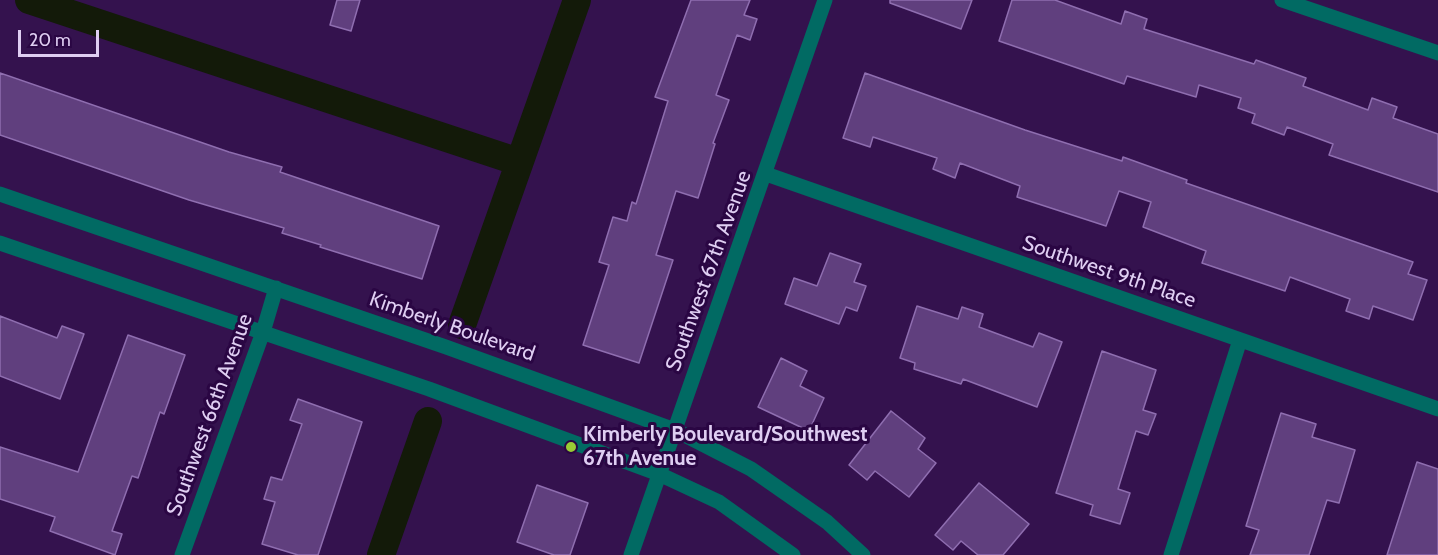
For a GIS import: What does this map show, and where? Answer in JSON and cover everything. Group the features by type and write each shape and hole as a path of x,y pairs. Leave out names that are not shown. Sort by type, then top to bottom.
{"street":[{"name":"Southwest 67th Avenue","path":"631,555 825,0"},
{"path":"1282,0 1438,53"},
{"name":"Southwest 9th Place","path":"766,174 1438,409"},
{"name":"Kimberly Boulevard","path":"0,194 276,288 675,430 751,470 827,522 863,555"},
{"path":"0,243 263,332 659,474 719,502 793,555"},
{"name":"Southwest 66th Avenue","path":"182,555 263,332 276,288"},
{"path":"1172,555 1240,340"}],"building":[{"path":"337,0 360,0 351,31 330,25"},
{"path":"691,0 750,0 744,15 757,19 750,40 737,35 716,95 729,100 713,143 715,144 698,198 676,191 656,255 673,260 639,363 583,345 609,265 599,262 613,217 627,221 632,202 636,204 668,101 655,97"},
{"path":"890,0 972,0 961,29 890,3"},
{"path":"1012,0 1055,0 1121,24 1125,11 1147,19 1144,29 1254,64 1256,60 1306,78 1303,86 1368,110 1372,98 1397,107 1393,118 1438,134 1438,192 1329,155 1333,144 1287,127 1284,135 1252,123 1255,114 1238,108 1241,98 1199,85 1196,97 1127,76 1124,84 999,41"},
{"path":"0,73 229,152 282,167 280,172 439,226 422,279 282,233 284,228 189,200 0,135"},
{"path":"865,73 1025,130 1122,161 1123,157 1187,180 1186,183 1413,262 1408,274 1427,280 1413,320 1373,306 1369,319 1346,311 1350,299 1290,277 1285,291 1202,263 1206,251 1143,227 1151,202 1119,191 1106,226 1017,197 1020,186 960,163 955,178 933,169 937,158 873,137 870,147 843,138"},
{"path":"830,253 861,264 854,282 866,286 857,311 846,307 839,324 785,304 794,278 817,286"},
{"path":"917,306 958,319 962,307 983,314 979,327 1033,347 1039,333 1062,342 1037,407 963,379 961,384 914,369 915,363 900,358"},
{"path":"0,316 57,338 62,326 84,334 60,399 0,376"},
{"path":"128,335 185,355 164,414 160,412 138,478 132,476 112,531 122,534 115,555 50,531 55,517 0,499 0,447 78,472"},
{"path":"1102,351 1156,370 1143,410 1156,414 1148,435 1136,431 1118,489 1130,493 1120,524 1090,515 1093,505 1056,493"},
{"path":"781,358 807,371 800,386 824,398 809,431 758,407"},
{"path":"298,399 362,422 318,555 298,555 262,544 275,502 264,499 271,477 282,480 302,424 290,420"},
{"path":"891,411 925,438 918,449 936,463 909,497 875,471 867,480 849,465"},
{"path":"1281,413 1316,424 1312,437 1355,450 1339,503 1327,500 1309,555 1250,555 1259,530 1246,526"},
{"path":"1417,462 1438,469 1438,555 1387,555"},
{"path":"979,483 1029,524 1003,555 978,555 961,541 953,550 935,535"},
{"path":"537,485 588,503 570,555 554,555 517,542"}],"waterway":[{"path":"29,0 519,162"},
{"path":"462,325 577,0"},
{"path":"381,555 428,421"}],"place":[{"name":"Kimberly Boulevard/Southwest 67th Avenue","path":"571,447"}]}
